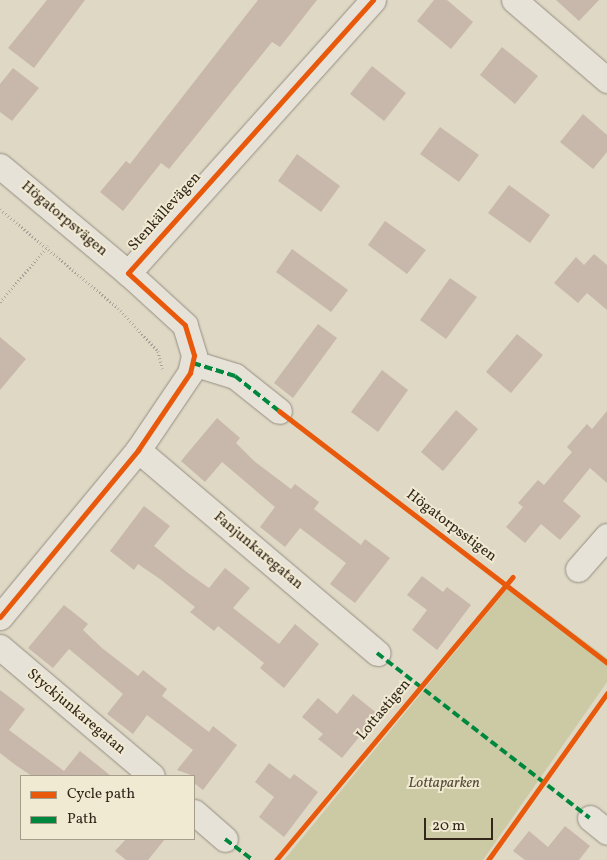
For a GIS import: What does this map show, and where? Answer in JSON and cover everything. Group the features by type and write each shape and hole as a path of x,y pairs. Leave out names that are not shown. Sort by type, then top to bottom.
{"street":[{"name":"Stenkällevägen","path":"0,617 138,450 185,384 193,363 192,338 185,325 128,273 373,0"},
{"path":"514,0 607,80"},
{"name":"Högatorpsvägen","path":"0,166 128,273"},
{"path":"193,363 235,376 278,411"},
{"name":"Fanjunkaregatan","path":"138,450 377,653"},
{"path":"578,570 607,536"},
{"name":"Styckjunkaregatan","path":"0,647 151,775"},
{"path":"195,813 226,839"}],"path":[{"path":"0,209 48,246 118,308 158,350 162,374"},
{"path":"0,302 48,246"}],"green space":[{"name":"Lottaparken","path":"510,585 607,658 607,682 483,860 284,860"}],"building":[{"path":"47,0 85,0 34,68 8,48"},
{"path":"258,0 317,0 280,47 272,42 169,169 161,163 123,211 100,192 126,161 130,164"},
{"path":"434,0 447,0 473,22 451,49 417,21"},
{"path":"556,0 599,0 579,21"},
{"path":"502,47 538,76 515,104 480,75"},
{"path":"372,66 406,93 384,121 350,94"},
{"path":"13,68 39,88 12,121 0,112 0,84"},
{"path":"583,114 607,135 607,152 593,169 560,142"},
{"path":"440,127 479,155 459,182 420,154"},
{"path":"297,154 340,186 321,212 278,181"},
{"path":"509,185 550,215 530,243 488,213"},
{"path":"385,221 426,250 407,274 368,245"},
{"path":"292,249 348,290 331,312 276,272"},
{"path":"594,254 607,265 607,310 587,293 578,303 554,283 576,257 584,265"},
{"path":"450,278 477,297 446,339 420,320"},
{"path":"318,324 337,338 293,398 274,383"},
{"path":"517,334 543,355 511,393 486,372"},
{"path":"0,337 26,359 0,390"},
{"path":"382,370 408,390 378,432 351,412"},
{"path":"456,410 478,429 443,471 421,452"},
{"path":"607,411 607,483 590,468 563,501 581,516 560,540 541,524 525,543 506,527 523,507 518,503 538,480 544,485 572,452 567,447 587,424 592,429"},
{"path":"217,418 240,438 236,443 254,461 291,489 295,484 319,502 314,509 361,545 365,539 390,558 355,603 330,584 346,563 300,528 285,547 260,527 275,507 222,462 205,482 181,461"},
{"path":"144,506 170,526 154,546 188,573 209,588 225,568 250,588 233,608 279,644 295,624 319,644 284,688 260,668 264,663 218,626 214,631 190,612 195,607 160,579 138,564 134,570 110,551"},
{"path":"422,576 443,592 447,587 471,605 437,650 412,630 427,610 407,595"},
{"path":"64,605 88,624 83,630 102,648 138,676 143,670 167,689 162,696 209,732 213,726 237,745 203,790 195,784 195,775 177,770 193,750 147,715 133,734 107,714 123,694 69,649 53,668 28,648"},
{"path":"0,690 25,709 9,730 64,771 80,751 110,775 30,775 0,753"},
{"path":"353,694 378,714 342,758 318,739 323,734 302,717 318,698 337,714"},
{"path":"269,763 290,779 294,774 318,792 284,837 259,817 274,797 255,782"},
{"path":"565,826 590,846 579,860 525,860 513,851 529,831 548,847"},
{"path":"125,840 164,840 148,860 126,860 115,851"}],"marked path":[{"path":"193,363 235,376 279,411"},
{"path":"377,653 590,818"},
{"path":"225,839 253,860"}],"cycle path":[{"path":"0,617 138,450 190,373 194,355 185,325 128,273 373,0"},
{"name":"Högatorpsstigen","path":"279,411 607,663"},
{"name":"Lottastigen","path":"276,860 513,577"},
{"path":"488,860 607,693"}]}
